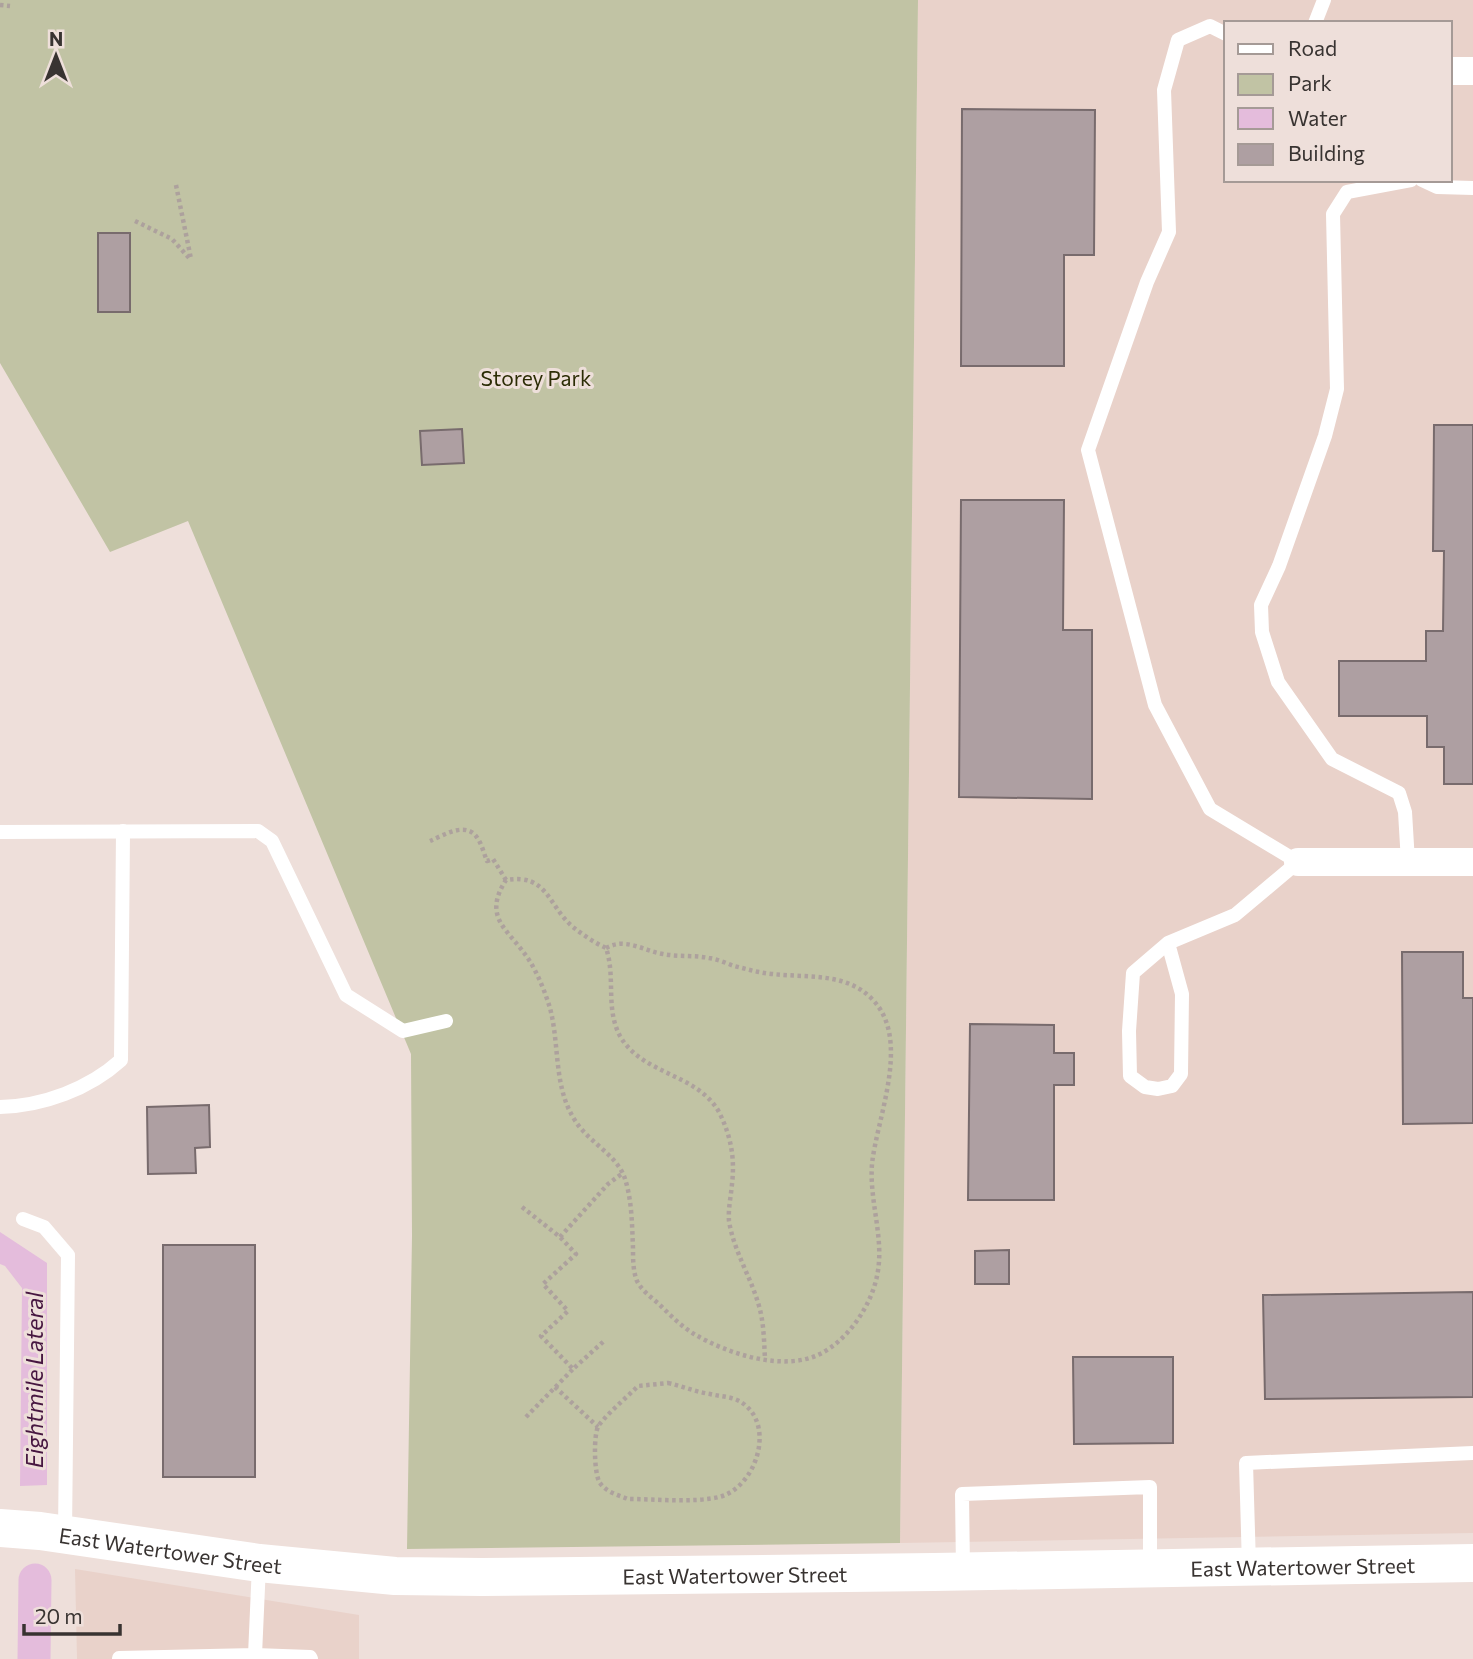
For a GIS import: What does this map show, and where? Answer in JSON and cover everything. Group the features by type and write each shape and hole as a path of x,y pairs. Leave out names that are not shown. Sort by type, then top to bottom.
{"street":[{"path":"1452,71 1473,71"},
{"path":"1298,862 1473,862"},
{"name":"East Watertower Street","path":"0,1528 65,1534 344,1573 420,1577 1473,1563"}],"lane":[{"path":"1316,21 1324,0"},
{"path":"1168,943 1182,994 1181,1074 1172,1086 1158,1089 1145,1087 1130,1076 1129,1031 1133,973 1168,943 1235,915 1298,862 1210,809 1155,705 1088,450 1147,282 1169,232 1164,90 1178,40 1210,26 1224,33"},
{"path":"1400,182 1347,192 1334,214 1337,389 1325,436 1279,566 1261,605 1262,632 1278,682 1332,759 1399,793 1405,812 1408,862"},
{"path":"1426,182 1437,187 1473,188"},
{"path":"0,1107 25,1107 60,1096 103,1076 121,1060 122,831"},
{"path":"0,832 258,831 272,841 346,995 403,1031 446,1021"},
{"path":"23,1219 44,1227 68,1255 65,1534"},
{"path":"1249,1567 1246,1463 1473,1453"},
{"path":"963,1571 962,1494 1150,1487 1150,1568"},
{"path":"255,1655 259,1563"},
{"path":"119,1658 255,1655 311,1659"}],"path":[{"path":"0,5 10,6"},
{"path":"135,221 172,239 191,259 176,185"},
{"path":"430,841 457,830 471,832 477,836 487,861 493,859 506,880"},
{"path":"606,948 613,944 627,944 660,954 711,958 756,972 829,977 872,998 885,1017 891,1043 888,1081 872,1164 878,1237 877,1278 854,1325 837,1343 820,1354 785,1362 765,1359 726,1350 693,1334 643,1290 636,1279 631,1214 623,1173 577,1124 564,1099 550,1009 529,960 505,932 498,919 496,905 500,890 506,880 529,880 544,889 573,927 606,948 612,974 610,999 614,1022 620,1036 643,1061 700,1090 717,1110 729,1134 734,1157 729,1219 735,1249 759,1307 765,1359"},
{"path":"561,1237 608,1184 623,1173"},
{"path":"522,1207 561,1237 576,1254 543,1284 568,1311 541,1336 573,1369"},
{"path":"526,1417 604,1340"},
{"path":"668,1383 738,1399 747,1406 757,1425 757,1458 750,1473 738,1486 722,1496 628,1499 613,1494 597,1479 595,1438 598,1427 638,1386 668,1383"},
{"path":"555,1387 598,1427"}],"shaded area":[{"path":"918,0 1473,0 1473,1533 900,1543"},
{"path":"75,1569 359,1615 359,1659 77,1659"}],"green space":[{"name":"Storey Park","path":"0,0 918,0 900,1543 407,1549 412,1236 411,1054 188,521 110,552 0,363"}],"water":[{"name":"Eightmile Lateral","path":"0,1232 47,1263 47,1485 20,1486 22,1288 5,1266 0,1264"}],"building":[{"path":"962,109 1095,110 1094,255 1064,255 1064,366 961,366"},
{"path":"98,233 130,233 130,312 98,312"},
{"path":"1434,425 1473,425 1473,784 1444,784 1444,747 1427,747 1427,716 1339,716 1339,661 1426,661 1426,631 1443,631 1444,551 1433,551"},
{"path":"462,429 464,463 422,465 420,431"},
{"path":"961,500 1064,500 1063,630 1092,630 1092,799 959,797"},
{"path":"1402,952 1463,952 1463,998 1473,998 1473,1123 1403,1124"},
{"path":"970,1024 1054,1025 1054,1053 1074,1053 1074,1085 1054,1085 1054,1200 968,1200"},
{"path":"209,1105 210,1147 195,1148 196,1173 148,1174 147,1107"},
{"path":"163,1245 255,1245 255,1477 163,1477"},
{"path":"1009,1250 1009,1284 975,1284 975,1251"},
{"path":"1473,1292 1473,1397 1265,1399 1263,1295"},
{"path":"1073,1357 1173,1357 1173,1443 1074,1444"}],"waterway":[{"name":"Eightmile Lateral","path":"34,1659 35,1580"}]}
